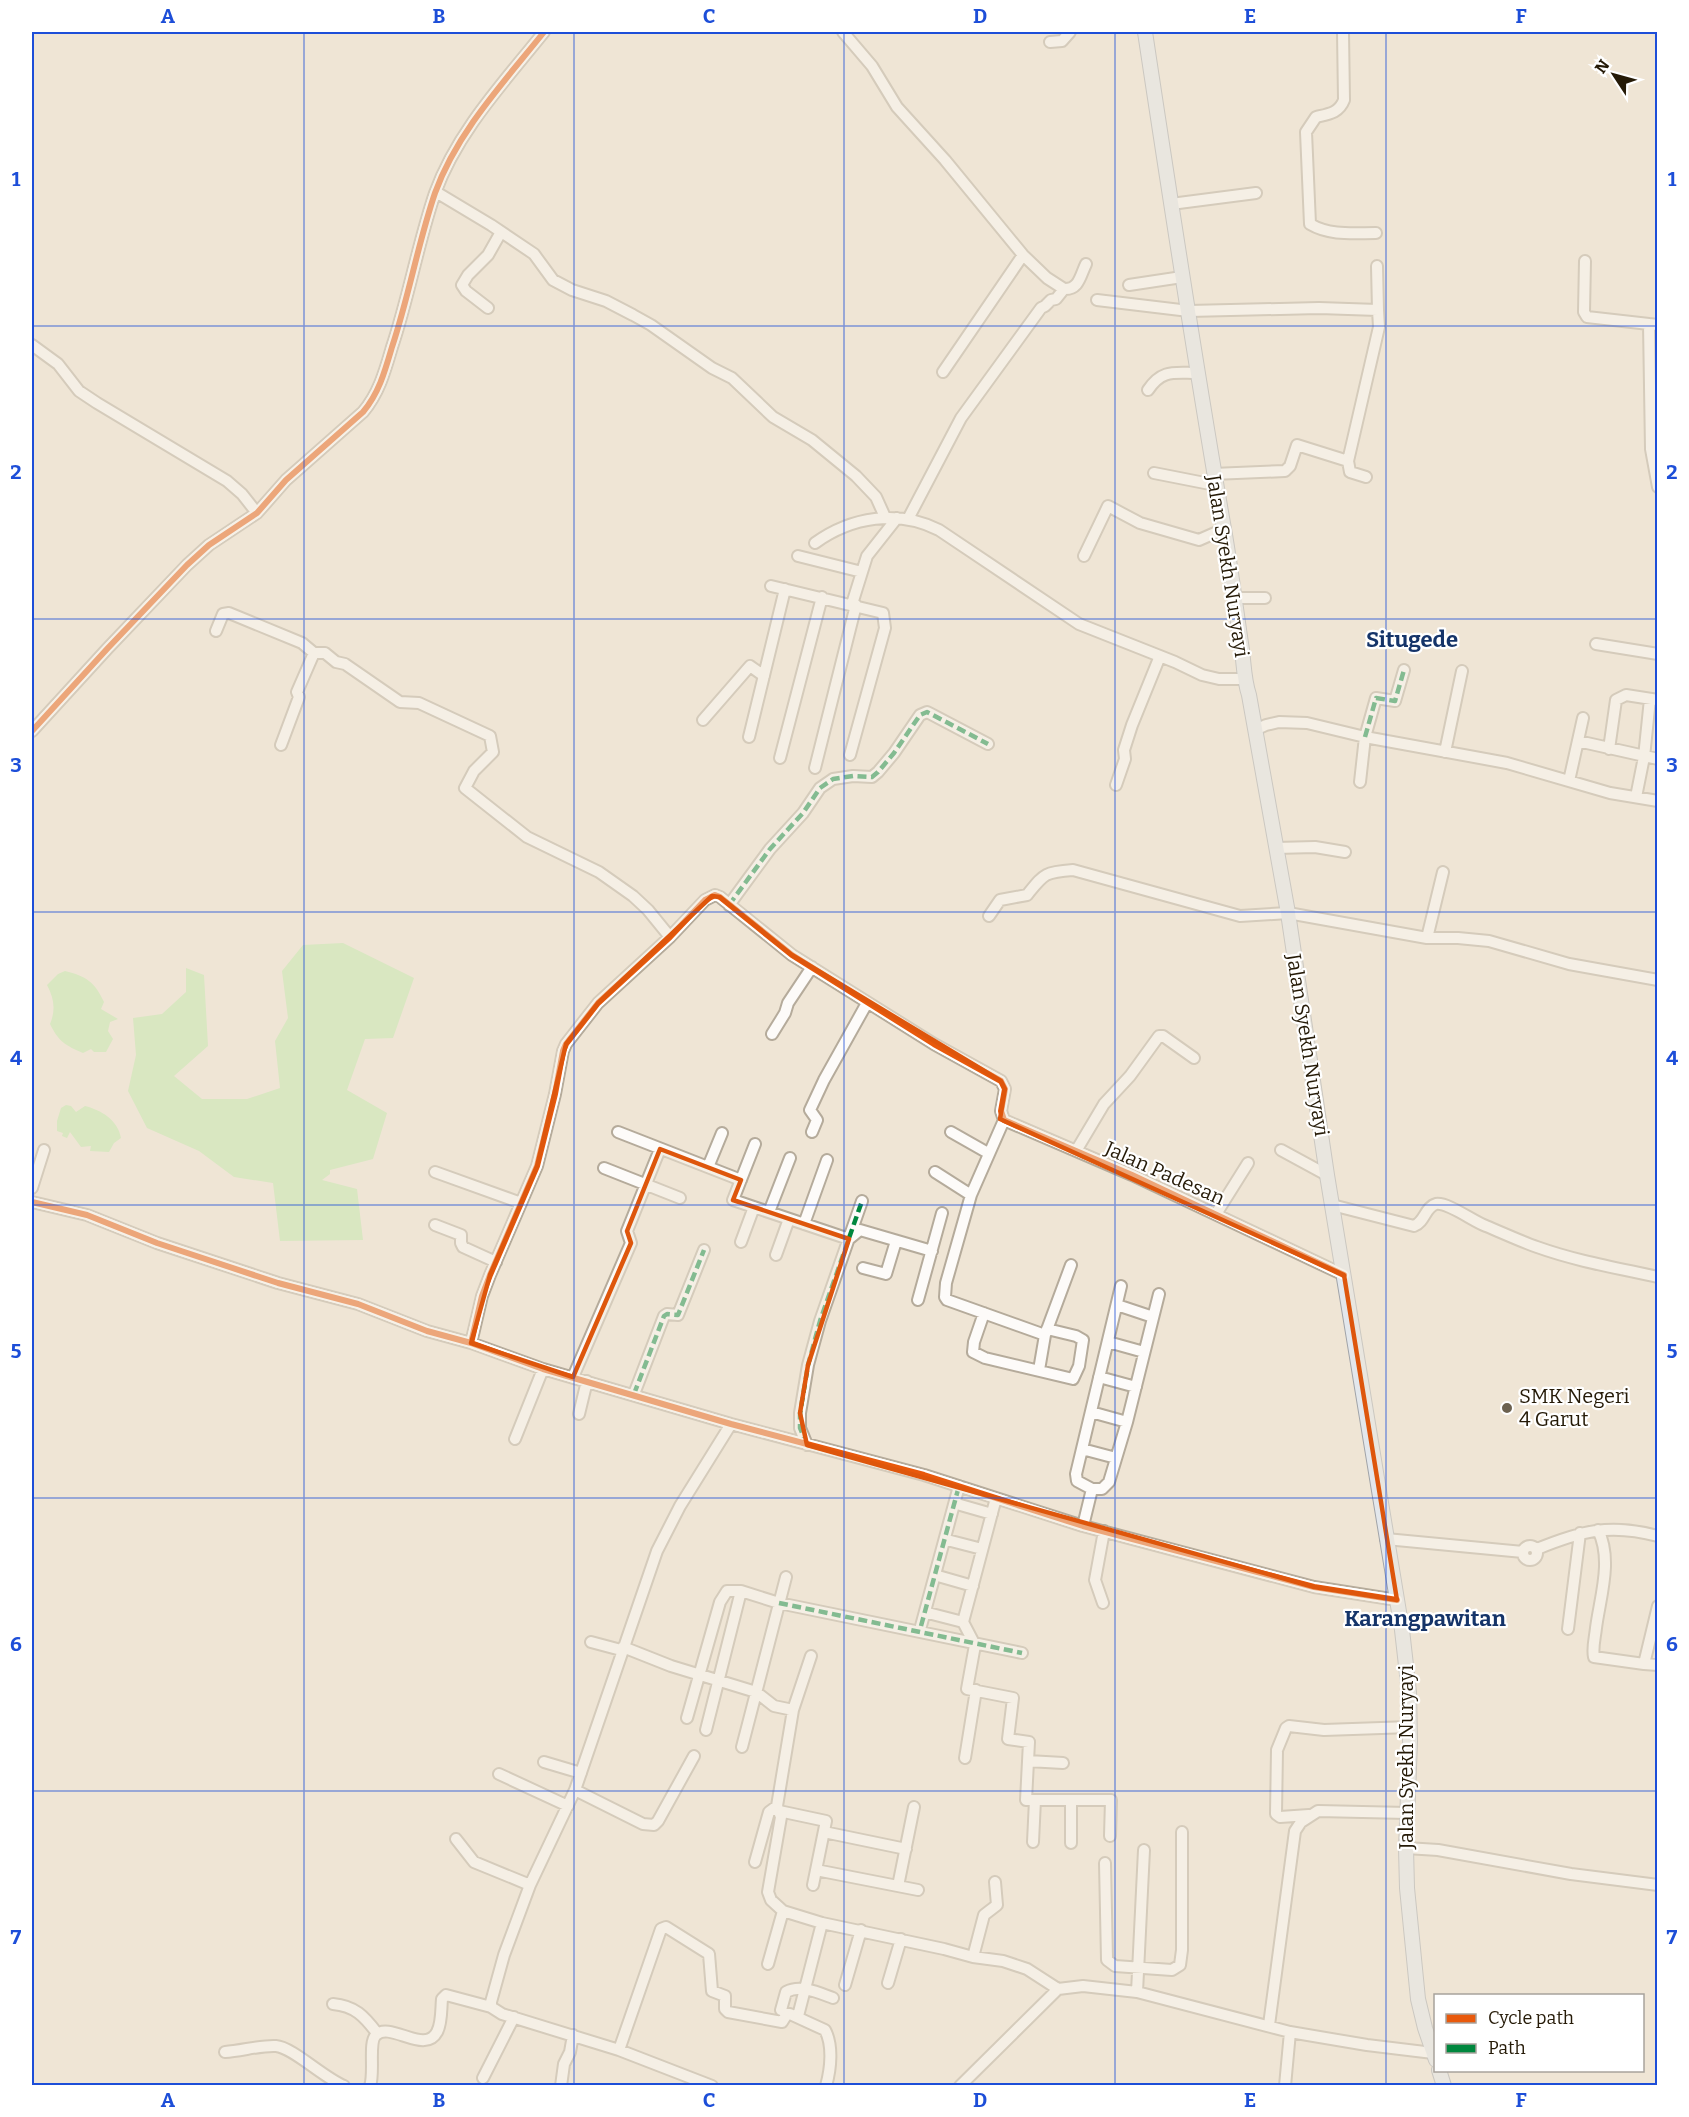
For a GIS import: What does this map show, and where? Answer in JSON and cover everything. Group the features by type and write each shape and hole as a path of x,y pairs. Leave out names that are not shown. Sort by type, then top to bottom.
{"main road":[{"name":"Jalan Syekh Nuryayi","path":"1145,32 1197,374 1224,529 1244,679 1249,695 1288,913 1327,1175 1397,1600 1408,1682 1410,1726 1406,1848 1414,1975 1420,2009 1434,2057"}],"street":[{"path":"32,731 187,565 209,545 257,513 286,480 363,412 373,400 380,386 406,303 436,192 469,127 544,32"},
{"path":"843,32 872,66 897,107 957,174 1023,255 1047,278 1064,289 1071,290 1076,286 1086,264"},
{"path":"1050,42 1062,41 1070,32"},
{"path":"1343,32 1344,100 1334,112 1316,117 1306,132 1310,224 1318,229 1334,233 1376,233"},
{"path":"436,192 538,257 549,275 559,283 606,301 633,315 712,368 732,378 773,417 812,440 856,476 876,497 885,518"},
{"path":"1170,204 1256,193"},
{"path":"488,308 466,291 462,285 468,275 488,255 501,232"},
{"path":"943,372 1023,255"},
{"path":"1585,261 1584,312 1587,317 1653,324 1651,449 1658,487"},
{"path":"1366,477 1350,472 1348,461 1379,327 1377,266"},
{"path":"1129,285 1182,277"},
{"path":"1143,283 1143,305"},
{"path":"908,519 962,418 1041,308 1058,297 1064,289"},
{"path":"1097,300 1189,311 1319,308 1378,310"},
{"path":"32,345 58,364 79,391 227,481 242,494 257,513"},
{"path":"1148,390 1155,379 1161,375 1197,374"},
{"path":"1154,473 1214,479 1285,471 1290,466 1298,445 1348,461"},
{"path":"1084,556 1108,506 1140,523 1199,540 1224,529"},
{"path":"815,543 831,531 847,525 885,518 915,520 939,530 1079,624 1210,678 1244,679"},
{"path":"815,768 867,556 897,518"},
{"path":"798,556 862,572"},
{"path":"771,586 883,613 885,628 850,755"},
{"path":"749,736 785,589"},
{"path":"780,758 822,597"},
{"path":"1234,598 1264,598"},
{"path":"216,631 223,614 229,613 302,643 314,653 325,653 336,662 345,664 399,702 419,703 491,737 493,752 478,766 465,788 526,837 599,872 633,896 670,937"},
{"path":"1596,644 1658,654"},
{"path":"281,745 299,697 297,692 314,653"},
{"path":"1116,785 1125,759 1124,750 1132,725 1160,656"},
{"path":"703,720 750,666 764,676"},
{"path":"1360,782 1365,737 1376,698 1395,700 1404,670"},
{"path":"1445,752 1462,671"},
{"path":"1609,749 1616,700 1626,694 1654,700 1636,797"},
{"path":"729,904 770,849 803,813 820,788 833,779 853,776 868,778 878,772 920,715 927,712 988,744"},
{"path":"1569,781 1583,718"},
{"path":"1255,730 1266,725 1288,721 1507,764 1610,793 1658,801"},
{"path":"1578,741 1658,759"},
{"path":"1276,848 1315,847 1345,852"},
{"path":"989,916 1000,900 1027,895 1042,877 1053,871 1072,870 1234,915 1288,913 1427,938 1489,940 1569,964 1658,980"},
{"path":"1427,938 1443,872"},
{"path":"471,1343 482,1296 537,1167 563,1051 571,1036 598,1003 670,937 708,897 715,895 774,942 812,967 867,1003 1004,1085 1005,1095 1001,1111 1004,1120 971,1195 944,1292 947,1300 984,1313 1046,1332 1076,1336 1084,1342 1076,1376 1073,1379 985,1358 974,1352 974,1342 984,1313"},
{"path":"772,1034 785,1013 788,1003 812,967"},
{"path":"812,1132 817,1120 810,1110 867,1003"},
{"path":"1076,1151 1104,1104 1130,1076 1159,1036 1194,1058"},
{"name":"Jalan Padesan","path":"1004,1120 1216,1214 1344,1275"},
{"path":"618,1132 741,1180"},
{"path":"951,1132 988,1153"},
{"path":"708,1167 722,1133"},
{"path":"755,1144 734,1200 849,1239"},
{"path":"573,1377 632,1243 627,1231 660,1149"},
{"path":"1281,1149 1327,1175"},
{"path":"32,1188 44,1150"},
{"path":"769,1212 789,1158"},
{"path":"804,1224 827,1160"},
{"path":"1216,1214 1248,1163"},
{"path":"604,1168 680,1197"},
{"path":"435,1172 521,1203"},
{"path":"935,1173 971,1195"},
{"path":"807,1445 800,1428 800,1413 808,1365 820,1321 862,1201"},
{"path":"32,1202 87,1215 157,1243 278,1283 358,1304 428,1331 471,1343 543,1369 731,1424 912,1472 1083,1526 1314,1587 1397,1600"},
{"path":"1332,1205 1414,1226 1422,1221 1433,1205 1444,1205 1480,1224 1535,1247 1658,1277"},
{"path":"741,1242 754,1207"},
{"path":"918,1300 942,1213"},
{"path":"776,1255 789,1219"},
{"path":"435,1225 461,1235 460,1243 463,1247 495,1262"},
{"path":"849,1239 860,1230 932,1251"},
{"path":"863,1268 886,1274 896,1240"},
{"path":"634,1394 664,1316 678,1315 704,1250"},
{"path":"1039,1370 1046,1332 1071,1265"},
{"path":"1121,1286 1076,1474 1077,1481 1092,1489 1102,1489 1107,1486 1127,1422 1158,1294"},
{"path":"1117,1305 1153,1317"},
{"path":"1108,1342 1144,1352"},
{"path":"515,1439 543,1369"},
{"path":"1099,1377 1136,1387"},
{"path":"579,1414 587,1381"},
{"path":"1091,1412 1127,1422"},
{"path":"491,2007 504,1955 530,1885 575,1790 657,1551 667,1528 731,1424"},
{"path":"1082,1449 1116,1458"},
{"path":"921,1626 959,1486"},
{"path":"1083,1526 1092,1489"},
{"path":"996,1498 963,1622 975,1645 967,1689 1013,1698 1008,1739 1029,1742 1026,1800 1111,1800 1110,1836"},
{"path":"957,1504 992,1514"},
{"path":"1386,1539 1523,1552 1530,1545 1537,1549 1580,1533 1598,1530 1627,1530 1658,1536"},
{"path":"1598,1530 1605,1546 1605,1570 1593,1655 1596,1658 1658,1665"},
{"path":"1103,1603 1095,1580 1104,1531"},
{"path":"1568,1629 1580,1533"},
{"path":"947,1540 982,1549"},
{"path":"938,1576 973,1586"},
{"path":"742,1747 786,1577"},
{"path":"687,1718 720,1602 727,1591 741,1591 780,1603 1022,1653"},
{"path":"706,1730 741,1591"},
{"path":"1644,1664 1658,1606"},
{"path":"928,1613 963,1622"},
{"path":"591,1642 622,1649 700,1676 756,1692 774,1706 793,1710"},
{"path":"811,1656 793,1710 778,1808 781,1817 768,1892 771,1900 783,1911 822,1923 1027,1969 1058,1989"},
{"path":"965,1758 976,1690"},
{"path":"1309,1815 1280,1817 1276,1814 1278,1750 1286,1728 1289,1726 1324,1730 1410,1726"},
{"path":"575,1790 642,1824 654,1825 694,1756"},
{"path":"544,1761 581,1773"},
{"path":"1028,1761 1063,1763"},
{"path":"499,1774 568,1806"},
{"path":"1033,1842 1035,1800"},
{"path":"1071,1800 1071,1843"},
{"path":"898,1886 914,1807"},
{"path":"754,1862 769,1812 778,1808 826,1821 813,1885"},
{"path":"1269,2025 1295,1831 1309,1815 1318,1811 1407,1813"},
{"path":"824,1832 906,1849"},
{"path":"1105,1863 1107,1960 1115,1966 1172,1970 1180,1965 1182,1950 1182,1833"},
{"path":"456,1839 474,1862 530,1885"},
{"path":"1406,1848 1438,1850 1571,1874 1658,1885"},
{"path":"1137,1992 1144,1850"},
{"path":"816,1870 918,1890"},
{"path":"973,1957 984,1915 997,1905 995,1882"},
{"path":"768,1964 783,1911"},
{"path":"798,2016 822,1923"},
{"path":"619,2050 661,1929 664,1927 709,1954 712,1991 724,1995 725,2009 728,2012 782,2022 788,2014 820,2026 830,2041 830,2071 826,2085"},
{"path":"845,1985 861,1930"},
{"path":"888,1983 901,1939"},
{"path":"960,2085 1058,1989 1083,1986 1137,1992 1290,2032 1434,2057"},
{"path":"781,2010 786,1992 794,1988 833,1998"},
{"path":"370,2085 373,2037 377,2033 386,2032 423,2040 431,2039 437,2032 442,1999 447,1995 491,2007 498,2013 619,2050 712,2085"},
{"path":"333,2004 345,2005 358,2011 377,2033"},
{"path":"483,2078 514,2017"},
{"path":"1285,2085 1290,2032"},
{"path":"561,2085 564,2064 570,2052 573,2035"},
{"path":"225,2052 278,2046 291,2052 324,2076 344,2085"}],"highlighted area":[{"path":"712,896 720,897 792,955 1001,1081 1005,1089 1000,1119 1344,1275 1397,1600 1314,1587 807,1445 800,1413 808,1365 849,1239 733,1200 741,1180 660,1149 627,1231 631,1243 573,1377 471,1343 490,1275 537,1166 566,1044 598,1003"}],"green space":[{"path":"343,943 414,978 393,1038 365,1039 347,1090 387,1113 373,1159 330,1170 330,1174 322,1180 357,1189 363,1240 280,1241 273,1183 234,1177 199,1151 147,1128 128,1091 136,1055 133,1018 162,1014 186,992 186,968 204,975 208,1046 174,1076 202,1099 247,1099 280,1088 275,1041 288,1018 282,971 303,945"},
{"path":"65,971 89,981 97,989 104,1002 101,1009 118,1019 110,1022 108,1031 113,1039 106,1052 94,1052 91,1049 83,1053 72,1048 56,1035 50,1024 53,1004 47,985 58,974"},
{"path":"66,1105 71,1106 76,1112 85,1106 103,1113 113,1121 121,1138 114,1143 109,1152 90,1151 91,1146 81,1147 70,1132 67,1138 62,1136 63,1133 57,1131 57,1121 61,1108"}],"marked path":[{"path":"1365,737 1376,698 1395,701 1404,670"},
{"path":"729,905 770,849 803,813 820,788 833,779 853,776 872,777 894,753 920,715 927,712 988,744"},
{"path":"807,1445 800,1428 800,1413 808,1365 820,1321 862,1201"},
{"path":"634,1394 664,1316 678,1315 704,1250"},
{"path":"921,1626 959,1486"},
{"path":"779,1603 1022,1653"}],"cycle path":[{"path":"32,731 187,565 209,545 257,513 286,480 369,405 387,365 429,212 444,171 483,108 544,32"},
{"path":"471,1343 482,1296 537,1166 566,1044 598,1003 670,937 705,900 715,895 792,955 934,1044 1001,1081 1005,1089 1001,1111 1004,1120 1132,1175 1344,1275"},
{"path":"32,1202 87,1215 157,1243 278,1283 358,1304 427,1331 471,1343 543,1369 731,1424 924,1475 1083,1526 1314,1587 1397,1600"}],"place":[{"name":"SMK Negeri 4 Garut","path":"1507,1408"}],"district":[{"name":"Situgede","path":"1412,639"},
{"name":"Karangpawitan","path":"1425,1618"}]}
